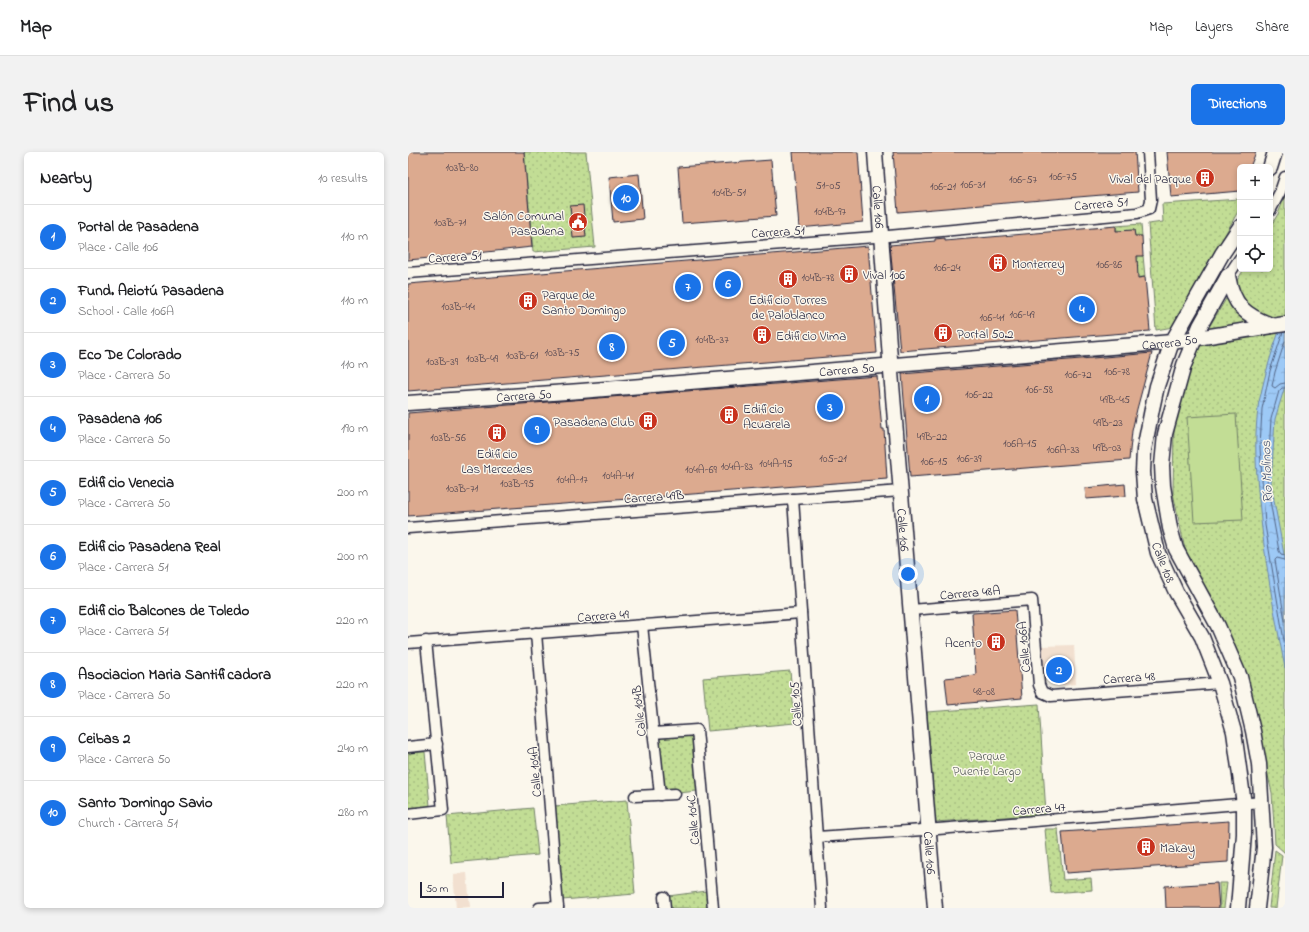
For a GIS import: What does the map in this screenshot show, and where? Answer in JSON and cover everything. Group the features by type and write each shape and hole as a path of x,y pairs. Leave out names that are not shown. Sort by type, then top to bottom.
{"street":[{"name":"Calle 106","path":"875,152 935,908"},
{"name":"Carrera 51","path":"408,273 882,236 1137,213 1149,209 1151,200 1148,152"},
{"path":"1271,164 1275,152"},
{"path":"1273,205 1280,192 1285,177"},
{"name":"Calle 108","path":"1237,232 1222,254 1172,342 1156,393 1144,450 1143,472 1145,499 1158,553 1176,592 1202,637 1220,683 1234,732 1244,804 1244,834 1238,908"},
{"name":"Calle 108","path":"1237,262 1228,276 1194,339 1181,372 1165,434 1162,465 1165,506 1176,549 1218,626 1240,677 1253,732 1259,764 1264,847 1257,908"},
{"path":"1228,276 1235,301 1242,310 1260,321 1279,325"},
{"name":"Carrera 50","path":"408,403 581,391 1172,342 1279,325"},
{"name":"Carrera 49B","path":"408,528 901,491"},
{"name":"Calle 105","path":"793,499 822,908"},
{"name":"Carrera 48A","path":"911,610 1032,600"},
{"name":"Calle 106A","path":"1032,600 1039,685 1042,692"},
{"name":"Carrera 49","path":"408,643 801,613"},
{"name":"Calle 104B","path":"642,625 660,795"},
{"name":"Calle 104A","path":"536,633 558,907"},
{"path":"408,814 443,810 426,641"},
{"name":"Carrera 48","path":"1042,692 1051,696 1220,683"},
{"name":"Calle 104C","path":"653,733 697,730 713,908"},
{"path":"408,747 437,744"},
{"path":"634,796 675,794"},
{"name":"Carrera 47","path":"817,837 928,830 1262,802"},
{"path":"664,897 665,908"},
{"path":"539,908 558,907"}],"shaded area":[{"path":"1074,645 1076,684 1056,686 1049,682 1044,676 1042,646"},
{"path":"467,873 470,907 456,908 453,874"}],"green space":[{"path":"524,152 586,152 595,247 533,252"},
{"path":"1285,196 1285,853 1275,844 1272,793 1255,719 1188,563 1173,493 1174,424 1197,347 1242,272 1273,272 1273,222"},
{"path":"1237,199 1237,213 1173,327 1156,330 1148,224 1163,222 1162,204"},
{"path":"1141,224 1142,236 1135,236 1134,230 1124,231 1117,239 1116,226"},
{"path":"1143,255 1145,277 1120,279 1137,256"},
{"path":"1236,414 1243,520 1194,522 1187,417"},
{"path":"790,671 795,723 708,731 703,678"},
{"name":"Parque Puente Largo","path":"1039,704 1046,814 935,822 927,712"},
{"path":"692,734 697,791 661,795 655,737"},
{"path":"425,752 430,806 408,808 408,753"},
{"path":"627,800 635,894 562,900 554,806"},
{"path":"533,808 538,855 451,863 447,816"},
{"path":"1045,829 1058,829 1063,880 1091,878 1092,890 1051,893"},
{"path":"1275,850 1282,855 1276,908 1269,908"},
{"path":"1219,883 1227,883 1224,908 1220,908"},
{"path":"707,891 709,908 670,908 668,896"}],"water":[{"name":"Río Molinos","path":"1285,317 1285,386 1275,419 1271,484 1285,560 1285,668 1273,605 1261,521 1256,444 1259,401 1272,352"}],"building":[{"path":"408,152 524,152 532,247 408,260"},
{"path":"793,152 858,152 863,222 799,228"},
{"path":"893,152 1135,152 1138,192 898,212"},
{"name":"Vival del Parque","path":"1167,152 1256,152 1251,164 1237,164 1237,191 1171,197"},
{"path":"771,160 776,216 682,223 678,167"},
{"path":"639,174 643,219 613,222 609,177"},
{"name":"Salón Comunal Pasadena","path":"583,205 586,237 573,238 570,206"},
{"path":"1116,226 1116,231 1134,230 1135,236 1142,236 1143,256 1137,256 1138,278 1145,277 1150,331 900,351 890,245 935,241 935,239 945,238 945,241"},
{"path":"868,246 877,353 408,391 408,284"},
{"path":"1152,353 1132,431 1129,460 910,477 902,374"},
{"path":"877,376 882,429 884,429 887,479 408,516 408,413"},
{"path":"1125,484 1126,496 1086,499 1085,488"},
{"name":"Acento","path":"1015,610 1022,698 948,705 945,678 976,675 972,613"},
{"name":"Makay","path":"1229,821 1228,862 1066,873 1062,832"},
{"path":"1217,883 1219,908 1166,908 1165,886"}],"place":[{"name":"Vival del Parque","path":"1205,178"},
{"name":"Santo Domingo Savio","path":"626,198"},
{"name":"Salón Comunal Pasadena","path":"578,222"},
{"name":"Monterrey","path":"998,263"},
{"name":"Vival 106","path":"849,274"},
{"name":"Edificio Torres de Paloblanco","path":"788,279"},
{"name":"Edificio Pasadena Real","path":"728,284"},
{"name":"Edificio Balcones de Toledo","path":"688,287"},
{"name":"Parque de Santo Domingo","path":"528,301"},
{"name":"Pasadena 106","path":"1082,309"},
{"name":"Portal 50.2","path":"943,333"},
{"name":"Edificio Vima","path":"762,335"},
{"name":"Edificio Venecia","path":"672,343"},
{"name":"Asociacion Maria Santificadora","path":"612,347"},
{"name":"Portal de Pasadena","path":"927,399"},
{"name":"Eco De Colorado","path":"830,407"},
{"name":"Edificio Acuarela","path":"729,415"},
{"name":"Pasadena Club","path":"648,421"},
{"name":"Ceibas 2","path":"537,430"},
{"name":"Edificio Las Mercedes","path":"497,433"},
{"name":"Acento","path":"996,642"},
{"name":"Fund. Aeiotú Pasadena","path":"1059,670"},
{"name":"Makay","path":"1146,847"}]}
